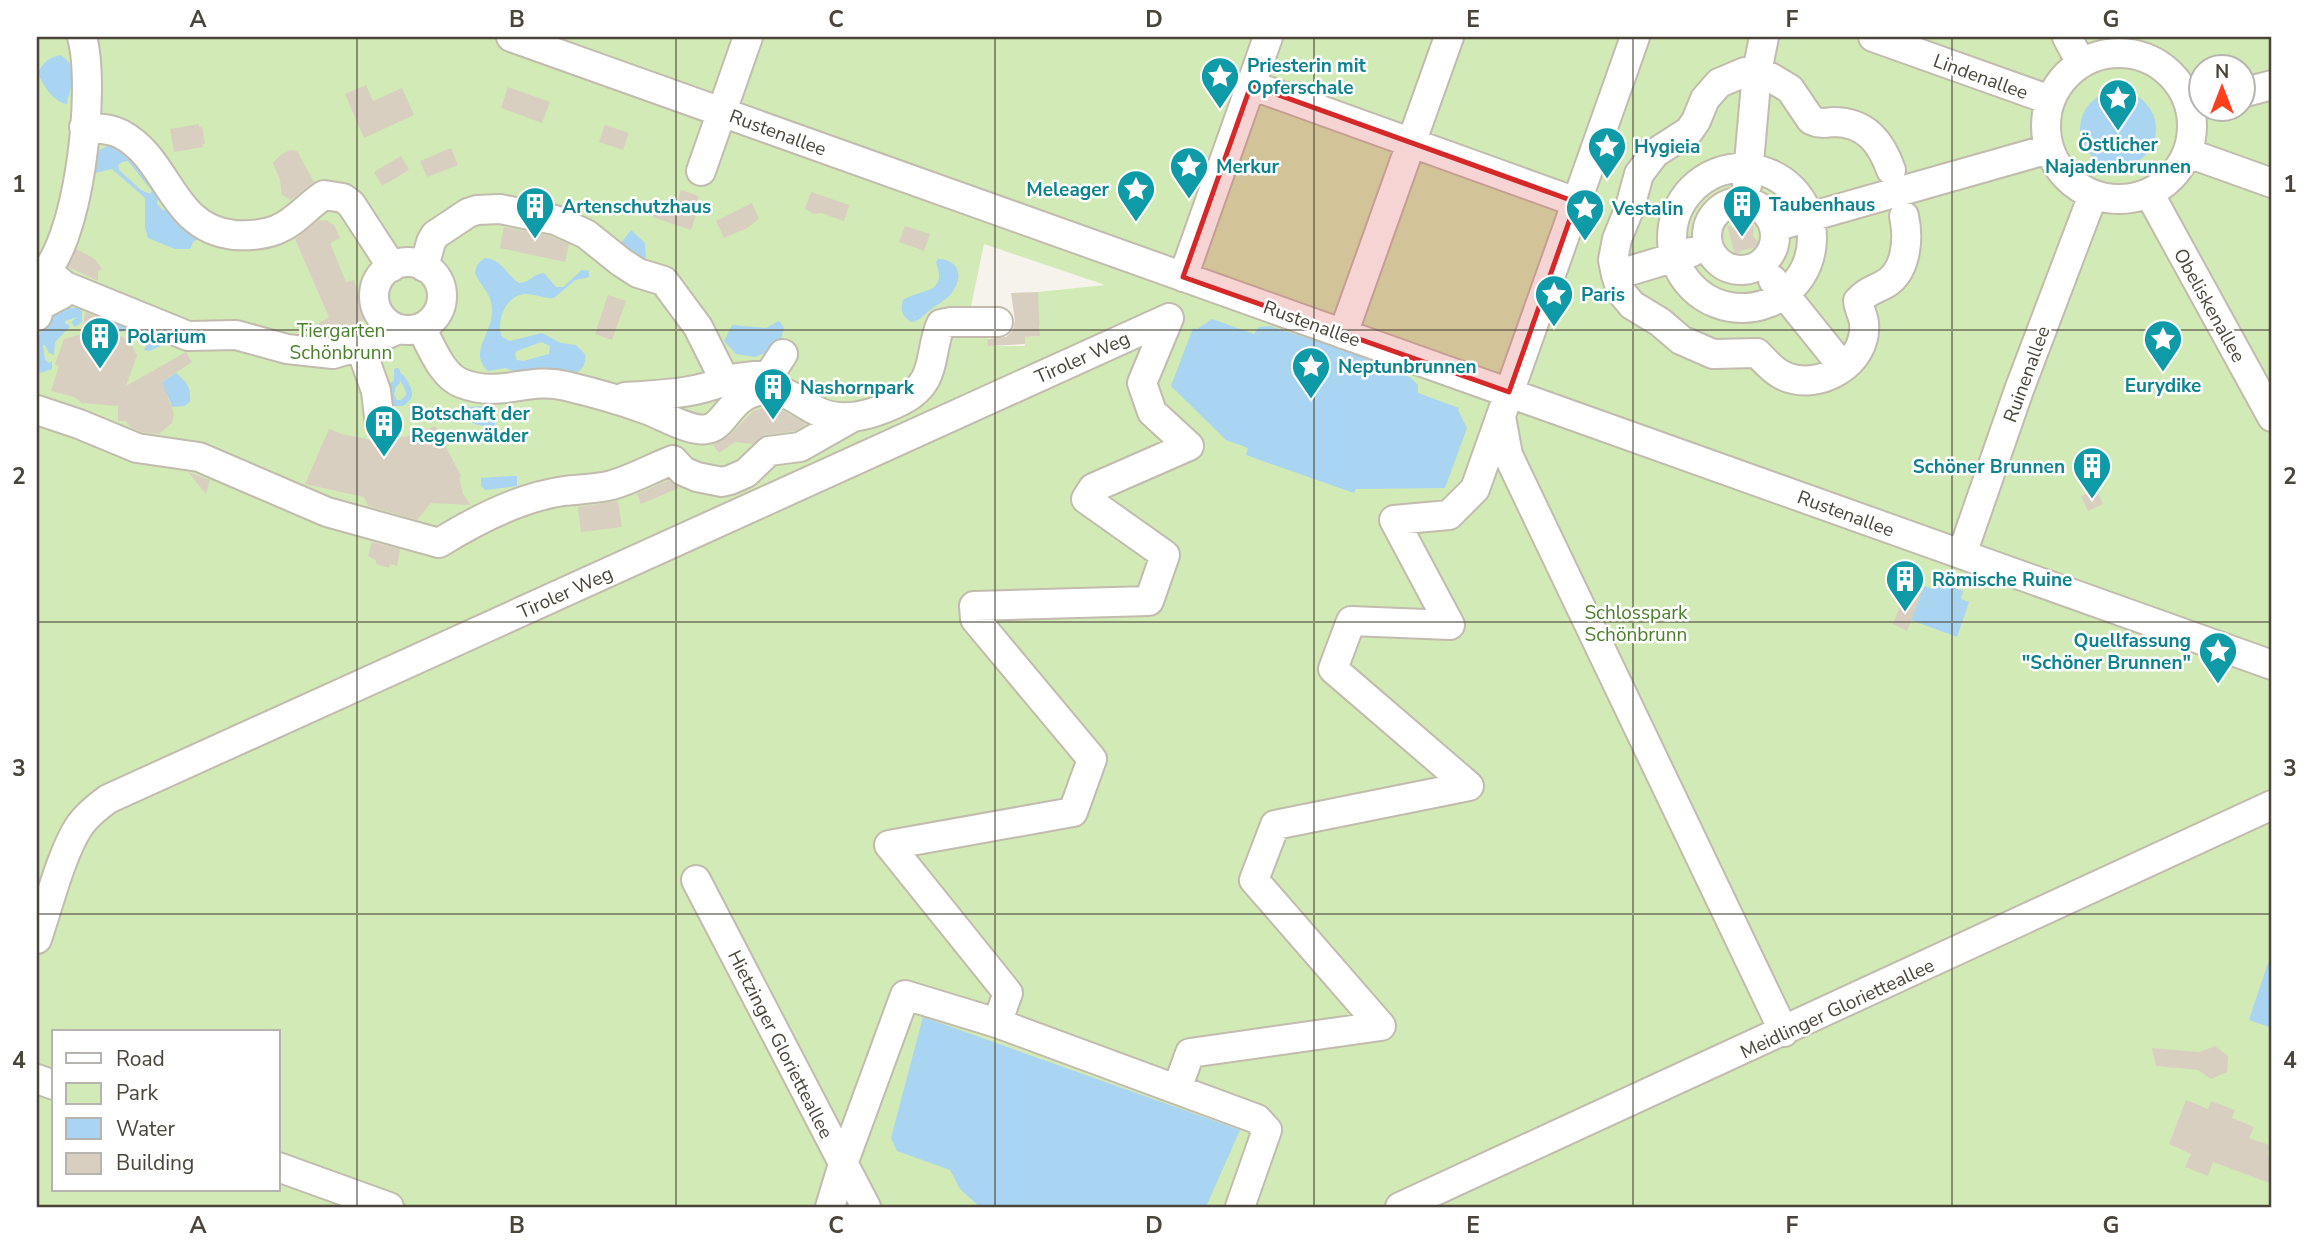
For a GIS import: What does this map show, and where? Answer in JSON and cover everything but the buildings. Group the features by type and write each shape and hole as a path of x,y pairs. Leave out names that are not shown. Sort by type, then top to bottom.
{"street":[{"path":"50,280 64,239 78,180 86,106 86,49 82,37"},
{"name":"Rustenallee","path":"511,37 1343,334 1505,403 1962,554 2272,665"},
{"path":"701,171 748,37"},
{"path":"1183,276 1268,37"},
{"path":"1343,334 1450,37"},
{"path":"1177,1089 1190,1053 1381,1026 1254,880 1275,825 1469,786 1333,669 1351,621 1450,625 1394,520 1449,515 1475,489 1635,37"},
{"path":"1746,202 1757,72 1764,37"},
{"name":"Lindenallee","path":"1873,37 2050,100"},
{"path":"2067,37 2081,63"},
{"path":"2186,94 2162,66 2151,47 2108,53 2081,63 2060,81 2050,100 2045,127 2049,149 2061,170 2074,184 2093,195 2128,199 2148,193 2175,174 2188,153 2193,122"},
{"path":"1891,170 1880,143 1868,133 1841,123 1822,124 1811,120 1790,89 1757,72 1745,72 1719,83 1705,99 1689,131 1655,153 1639,174 1617,239 1614,260 1616,275 1622,293 1632,305 1660,322 1681,340 1713,354 1757,353 1782,375 1796,379 1826,378 1855,356 1862,342 1864,321 1858,301 1865,293 1883,286 1902,263 1907,247 1904,216"},
{"path":"1251,85 1576,202"},
{"path":"84,127 111,130 135,144 194,219 223,234 264,234 292,222 324,195 343,198 351,204 391,267"},
{"path":"1670,145 1700,181"},
{"path":"1774,227 2049,149"},
{"path":"2188,153 2272,183"},
{"path":"1748,168 1771,174 1791,188 1805,207 1812,231 1810,256 1801,277 1785,294 1763,306 1737,309 1723,306 1697,293 1679,271 1674,258 1671,233 1677,209 1700,181 1723,170 1748,168"},
{"name":"Obeliskenallee","path":"2148,193 2272,416"},
{"name":"Ruinenallee","path":"1962,554 2019,390 2093,195"},
{"path":"1746,202 1761,208 1769,216 1774,227 1773,249 1761,264 1751,269 1730,269 1713,257 1708,247 1708,224 1723,206 1746,202"},
{"path":"424,267 431,242 444,227 477,210 500,209 555,219 577,228 638,273 669,272 725,381"},
{"path":"1616,275 1708,247"},
{"path":"50,280 188,336 236,335 286,349 333,354 360,346 410,328 430,322 441,304 439,283 424,267 414,263 402,263 383,274 374,295 375,306 380,316 410,328 459,382 495,390 551,383 613,398 700,430 718,425 728,409 743,397 766,390 793,396 831,417 851,418"},
{"path":"1761,264 1843,367"},
{"path":"37,316 41,304 62,294 50,280"},
{"path":"1732,355 1737,309"},
{"name":"Tiroler Weg","path":"37,939 78,827 89,813 108,799 1169,318 1142,383 1152,412 1189,446 1093,488 1086,499 1165,555 1149,601 974,606 975,619 1092,760 1073,812 889,845 1009,993 997,1023"},
{"path":"37,411 79,424 137,448 199,457 327,512 439,543 479,520 538,498 563,491 596,489 617,484 673,460 683,471 697,477 722,482 730,480 746,473 769,451 800,447 851,418 902,401 919,387 930,369 941,324 998,322"},
{"path":"360,346 376,391 380,425"},
{"path":"613,398 684,393 725,381 770,374 783,354"},
{"path":"37,392 41,395 37,400"},
{"path":"1505,403 1508,455 1784,1032"},
{"name":"Meidlinger Glorietteallee","path":"1401,1207 2272,806"},
{"name":"Hietzinger Glorietteallee","path":"696,880 866,1207"},
{"path":"830,1207 905,995 997,1023 1257,1119 1267,1130 1240,1207"},
{"path":"280,1168 388,1207"}],"highlighted area":[{"path":"1251,85 1576,202 1509,392 1183,277"}],"green space":[{"name":"Schlosspark Schönbrunn","path":"37,37 2272,37 2272,1207 37,1207","holes":["984,244 1105,285 1038,292 1036,325 1040,325 1040,336 1025,337 1025,346 988,346 987,316 971,306"]}],"water":[{"path":"60,55 67,60 73,71 67,104 53,96 38,73 47,61"},
{"name":"Östlicher Najadenbrunnen","path":"2111,91 2125,91 2139,97 2150,108 2156,129 2153,144 2145,156 2125,167 2111,167 2097,161 2086,150 2080,136 2080,122 2086,108 2097,97"},
{"path":"115,142 131,156 159,192 157,204 163,210 168,210 199,238 193,242 190,249 175,249 148,238 145,227 145,198 112,169 91,174 94,153","holes":["128,161 152,191 150,194 141,190 119,170 118,165"]},
{"path":"631,230 645,243 646,260 621,243"},
{"path":"484,258 496,261 519,283 544,273 556,287 563,287 582,270 589,271 589,277 575,280 554,298 526,294 513,298 504,309 500,323 502,337 510,341 542,333 561,343 576,345 585,354 581,369 573,374 536,368 519,373 505,368 488,371 480,357 492,317 492,308 490,298 475,273 477,265","holes":["541,342 550,346 549,354 523,361 517,360 515,354"]},
{"path":"938,259 951,262 955,266 958,270 958,282 946,299 911,322 903,313 903,300 936,285 939,280 936,262"},
{"path":"65,308 82,308 82,322 75,327 71,322 77,317 65,321 70,327 55,342 54,355 43,345 45,360 49,363 52,361 52,369 41,373 37,370 37,342 47,314"},
{"path":"106,318 166,344 149,351 144,350 148,343 135,339 127,330 120,332 105,328"},
{"name":"Neptunbrunnen","path":"1212,319 1254,334 1259,327 1269,326 1352,352 1411,378 1418,385 1418,393 1459,408 1467,428 1445,488 1356,489 1354,493 1246,455 1248,448 1226,440 1171,386 1193,328 1197,329"},
{"path":"779,321 784,328 781,339 765,353 755,357 736,354 724,341 732,325 766,328"},
{"path":"176,373 188,385 190,402 184,406 172,407 168,396 158,390 161,383"},
{"path":"485,407 495,419 495,426 475,424 462,408"},
{"path":"517,476 517,486 485,490 481,486 481,478"},
{"path":"1934,581 1963,591 1961,599 1969,602 1957,637 1911,620 1924,586 1931,588"},
{"path":"2268,963 2272,965 2272,1028 2249,1020"},
{"path":"923,1017 1240,1130 1206,1207 980,1207 960,1189 950,1170 897,1151 891,1138"}],"waterway":[{"path":"397,371 397,382 393,385 391,395 395,403 402,403"},
{"path":"398,375 409,393 402,403"}],"place":[{"name":"Priesterin mit Opferschale","path":"1220,110"},
{"name":"Östlicher Najadenbrunnen","path":"2118,132"},
{"name":"Hygieia","path":"1607,180"},
{"name":"Merkur","path":"1189,200"},
{"name":"Meleager","path":"1136,223"},
{"name":"Taubenhaus","path":"1742,238"},
{"name":"Artenschutzhaus","path":"535,240"},
{"name":"Vestalin","path":"1585,242"},
{"name":"Paris","path":"1554,328"},
{"name":"Polarium","path":"100,370"},
{"name":"Eurydike","path":"2163,373"},
{"name":"Neptunbrunnen","path":"1311,400"},
{"name":"Nashornpark","path":"773,421"},
{"name":"Botschaft der Regenwälder","path":"384,458"},
{"name":"Schöner Brunnen","path":"2092,500"},
{"name":"Römische Ruine","path":"1905,613"},
{"name":"Quellfassung \"Schöner Brunnen\"","path":"2218,685"}],"park label":[{"name":"Tiergarten Schönbrunn","path":"341,341"}]}
